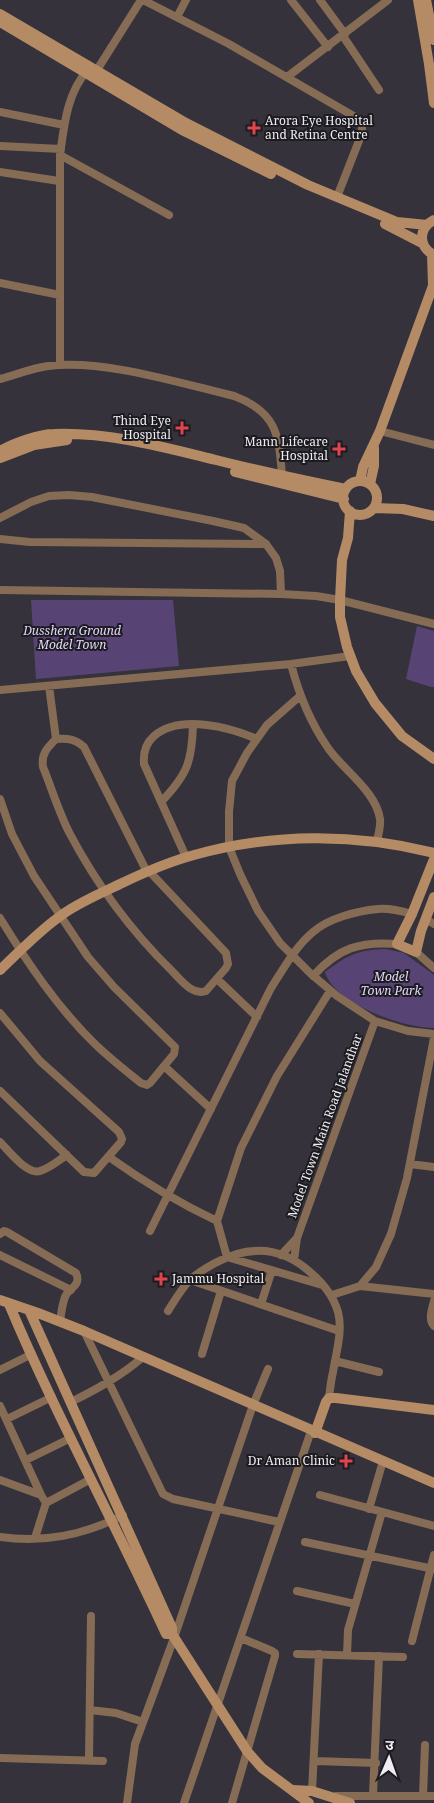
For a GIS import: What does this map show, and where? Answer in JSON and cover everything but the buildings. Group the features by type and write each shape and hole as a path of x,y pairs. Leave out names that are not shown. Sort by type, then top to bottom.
{"street":[{"path":"60,366 59,181 60,152 64,125 73,95 142,0 287,77 357,118 362,123 362,133 337,197"},
{"path":"177,17 186,0"},
{"path":"292,0 328,47"},
{"path":"320,0 379,90"},
{"path":"287,77 388,0"},
{"path":"418,0 430,64 434,104"},
{"path":"426,0 434,40"},
{"path":"0,14 91,70 182,130 306,191 395,228 422,243 433,254 433,284 374,445 374,466 365,482"},
{"path":"0,22 186,123 308,185 397,222 406,224 432,220"},
{"path":"0,112 64,125"},
{"path":"0,146 60,152 169,215"},
{"path":"0,174 59,181"},
{"path":"422,243 422,234 432,220"},
{"path":"0,283 60,295"},
{"path":"0,379 32,370 60,366 99,367 234,396 250,402 260,409 275,433 279,444 282,476"},
{"path":"380,432 434,445"},
{"path":"0,450 52,434 92,434 129,440 282,476 345,494"},
{"path":"0,458 34,445 60,440 93,440 345,494"},
{"path":"364,514 360,515 347,508 345,494 349,485 365,482"},
{"path":"365,482 378,496 403,509"},
{"path":"0,518 31,502 49,496 69,494 244,528 266,544 276,558 280,570 281,594"},
{"path":"374,508 378,496"},
{"path":"348,538 364,514 374,508 403,509 434,516"},
{"path":"350,511 348,538 342,560 340,600 340,617 350,656 356,671 375,703 402,736 434,759"},
{"path":"0,539 50,542 266,544"},
{"path":"0,590 316,596 340,600 434,624"},
{"path":"0,690 291,664 350,656"},
{"path":"291,664 300,696 309,717 329,750 362,786 378,809 380,821 377,842"},
{"path":"49,686 56,739"},
{"path":"300,696 267,725 247,753 232,781 229,812 229,847 258,911 280,943 330,991 376,1021 408,1031 434,1034"},
{"path":"186,857 144,764 143,754 146,746 163,729 176,725 221,727 238,731 257,739"},
{"path":"161,802 178,783 186,769 192,746 193,725"},
{"path":"56,739 76,740 84,747 148,871 226,953 228,964 206,991 195,991 184,984 151,950 104,892 69,833 43,767 42,759 45,750 56,739"},
{"path":"0,799 12,834 30,868 88,957 114,987 173,1045 174,1054 150,1083 147,1085 141,1083 94,1043 57,1001 20,951 0,918"},
{"path":"0,970 60,916 148,871 186,857 243,843 296,838 350,838 406,846 434,854"},
{"path":"397,944 412,914 434,859"},
{"path":"416,952 430,922 434,897"},
{"path":"150,1231 271,988 292,955 313,932 330,921 378,909 392,909 412,914"},
{"path":"314,976 324,964 339,954 357,945 380,943 397,944 416,952 434,968"},
{"path":"217,979 257,1017"},
{"path":"227,1257 217,1221 241,1148 277,1076 330,991"},
{"path":"0,1013 40,1061 119,1132 122,1139 121,1142 110,1157 94,1173 84,1172 0,1091"},
{"name":"Model Town Main Road Jalandhar","path":"297,1238 376,1021"},
{"path":"360,1286 376,1267 392,1234 410,1164 434,1038"},
{"path":"164,1066 211,1109"},
{"path":"0,1142 26,1168 33,1171 39,1172 67,1155"},
{"path":"110,1157 140,1180 189,1208 217,1221"},
{"path":"410,1164 434,1167"},
{"path":"0,1234 4,1231 7,1232 76,1273 78,1280 65,1296 60,1322"},
{"path":"281,1255 297,1238"},
{"path":"294,1260 297,1238"},
{"path":"168,1311 190,1280 203,1270 243,1251 265,1251 294,1260 305,1267 332,1295 338,1314 340,1331 329,1398 313,1432 280,1522 184,1803"},
{"path":"0,1255 71,1290"},
{"path":"227,1257 322,1285"},
{"path":"261,1304 272,1270"},
{"path":"190,1280 340,1331"},
{"path":"332,1295 360,1286 434,1294"},
{"path":"202,1354 221,1291"},
{"path":"434,1301 431,1323 434,1326"},
{"path":"5,1302 143,1356 313,1432 434,1483"},
{"path":"5,1302 32,1354 91,1479 113,1520 166,1634 173,1636"},
{"path":"29,1310 123,1515 172,1628 173,1636 247,1751 262,1768 309,1803"},
{"path":"84,1332 163,1494 173,1499 280,1522"},
{"path":"0,1370 32,1354"},
{"path":"71,1402 108,1383 132,1367 143,1356"},
{"path":"335,1361 379,1372"},
{"path":"127,1803 135,1744 253,1404 268,1370"},
{"path":"7,1419 52,1396"},
{"path":"329,1398 434,1410"},
{"path":"0,1406 46,1503"},
{"path":"26,1460 71,1438"},
{"path":"369,1508 383,1461"},
{"path":"35,1538 46,1503 91,1479"},
{"path":"0,1480 41,1495"},
{"path":"320,1495 434,1526"},
{"path":"347,1655 348,1630 382,1512"},
{"path":"0,1538 60,1538 123,1515"},
{"path":"305,1542 432,1568"},
{"path":"412,1641 434,1555"},
{"path":"297,1591 356,1604"},
{"path":"89,1760 91,1616"},
{"path":"232,1803 275,1656 275,1653 272,1651 241,1638"},
{"path":"297,1654 403,1657"},
{"path":"312,1791 319,1654"},
{"path":"374,1795 379,1656"},
{"path":"90,1710 116,1713 143,1722"},
{"path":"423,1796 425,1745"},
{"path":"0,1758 103,1760"},
{"path":"315,1761 376,1763"},
{"path":"293,1790 312,1791 350,1803"},
{"path":"329,1796 434,1796"}],"green space":[{"name":"Dusshera Ground Model Town","path":"31,600 173,600 179,666 36,679"},
{"path":"417,626 434,631 434,687 406,679"},
{"name":"Model Town Park","path":"386,949 404,953 434,975 434,1028 406,1024 389,1019 356,1004 331,984 325,972 353,954"}],"place":[{"name":"Arora Eye Hospital and Retina Centre","path":"254,128"},
{"name":"Thind Eye Hospital","path":"182,428"},
{"name":"Mann Lifecare Hospital","path":"339,449"},
{"name":"Jammu Hospital","path":"161,1279"},
{"name":"Dr Aman Clinic","path":"346,1461"}]}
